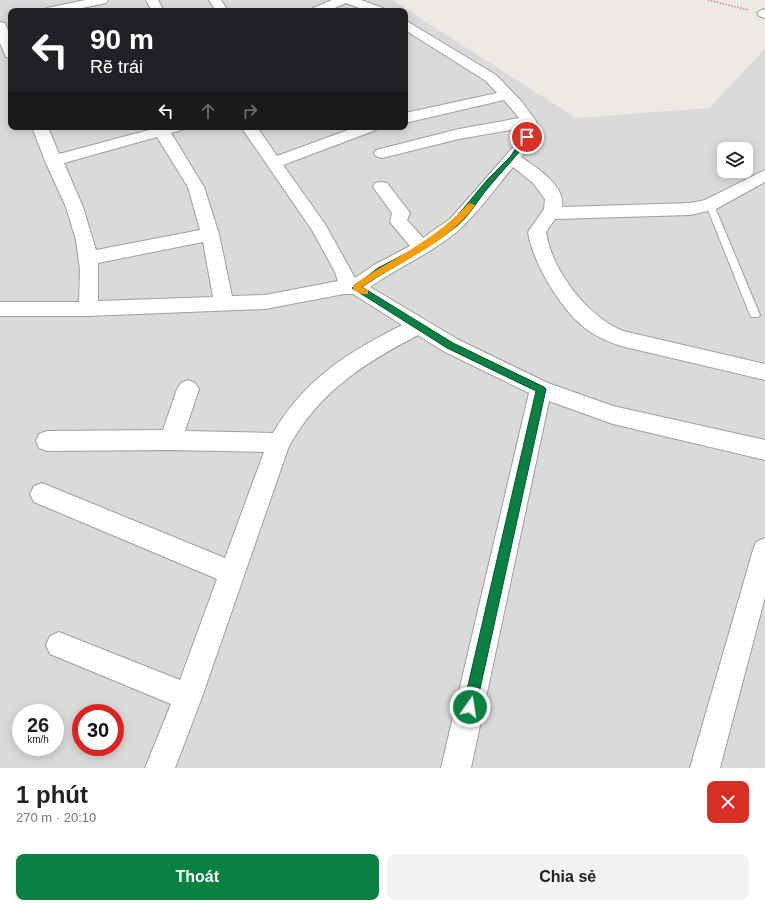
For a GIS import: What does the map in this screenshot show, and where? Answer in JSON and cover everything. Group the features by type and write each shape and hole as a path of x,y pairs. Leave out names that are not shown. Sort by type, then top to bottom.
{"street":[{"path":"66,8 102,0"},
{"path":"324,8 343,0"},
{"path":"349,0 371,8"},
{"path":"0,26 8,46"},
{"path":"0,309 88,309 277,301 352,287 422,248 463,216 490,182 516,161 530,128 528,121 508,95 484,73 408,26"},
{"path":"408,38 420,32"},
{"path":"408,117 508,95"},
{"path":"382,153 459,134 528,121"},
{"path":"41,130 77,217 84,238 89,258 90,286 88,309"},
{"path":"53,161 132,133 160,130"},
{"path":"169,130 196,187 210,234 224,304"},
{"path":"252,130 326,240 352,287 450,345 541,389 613,415 765,450"},
{"path":"275,162 362,130"},
{"path":"516,161 544,184 553,196 553,207 537,232 540,250 582,314 589,321 608,333 622,338 765,372"},
{"path":"550,213 690,209 710,205 765,175"},
{"path":"381,187 401,213 398,220 399,222 422,248"},
{"path":"89,258 210,234"},
{"path":"160,768 188,697 279,443 295,417 322,387 371,352 417,326"},
{"path":"171,440 188,389"},
{"path":"456,768 541,389"},
{"path":"47,441 171,440 279,443"},
{"path":"42,494 232,573"},
{"path":"705,768 765,550"},
{"path":"59,645 188,697"}],"lane":[{"path":"710,205 755,315"}],"path":[{"path":"708,0 764,13"}],"shaded area":[{"path":"0,0 392,0 404,8 8,8 8,130 408,130 408,10 576,118 709,108 765,49 765,768 0,768"}],"slow traffic":[{"path":"365,292 356,288 381,270 422,248 456,223 472,205"}],"route":[{"path":"470,707 541,389 450,345 417,326 364,291 356,288 381,270 422,248 456,223 523,145 527,137"}]}
